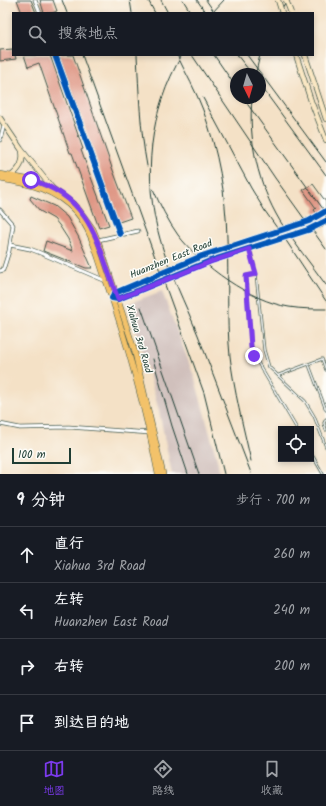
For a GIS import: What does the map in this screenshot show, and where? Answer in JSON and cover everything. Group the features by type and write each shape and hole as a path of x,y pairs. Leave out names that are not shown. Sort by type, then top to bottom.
{"main road":[{"name":"Xiahua 3rd Road","path":"0,174 40,183 73,209 85,225 92,240 106,281 115,299 163,474"},
{"name":"Xiahua 3rd Road","path":"0,179 52,191 70,200 82,212 91,225 98,240 116,293 115,299"},
{"name":"Xiahua 3rd Road","path":"152,433 158,474"}],"street":[{"path":"35,0 40,12"},
{"path":"278,0 282,12"},
{"path":"286,0 291,12"},
{"path":"55,56 120,234"},
{"path":"296,56 326,140"},
{"path":"304,56 326,119"},
{"path":"0,118 52,191"},
{"path":"0,140 4,124"},
{"path":"11,176 21,165 23,156 22,149"},
{"path":"0,210 13,225 10,245 0,277"},
{"name":"Huanzhen East Road","path":"116,293 197,258 315,218"},
{"name":"Huanzhen East Road","path":"115,299 210,262 321,224"},
{"path":"98,240 138,231"},
{"path":"10,245 30,249 106,281"},
{"path":"0,424 20,428 69,427 152,433"}],"lane":[{"path":"248,241 256,274 264,350 269,367 305,401 314,416 326,446"},
{"path":"256,274 246,276 251,347 254,356 295,426"},
{"path":"279,375 322,359 326,370"},
{"path":"308,364 326,410"},
{"path":"326,419 324,423 326,430"},
{"path":"314,458 323,474"}],"shaded area":[{"path":"162,291 195,379 218,463 219,474 172,474 159,411 143,353 127,304"}],"building":[{"path":"17,0 31,0 36,12 22,12"},
{"path":"40,0 53,0 57,11 44,12"},
{"path":"12,49 12,56 15,56 16,59 0,61 0,50"},
{"path":"24,56 50,56 83,149 81,150 109,225 99,228 72,153 70,153 39,63 28,67"},
{"path":"59,56 73,56 131,218 119,222"},
{"path":"313,184 326,202 326,226 314,210 316,208 303,190"},
{"path":"31,196 54,206 67,217 78,236 92,268 86,268 43,251 46,241 73,251 68,239 59,225 54,219 40,211 30,199"}],"tunnel":[{"path":"315,218 326,211"},
{"path":"321,225 326,221"}],"railway":[{"path":"62,0 67,12"},
{"path":"130,0 132,12"},
{"path":"148,0 154,12"},
{"path":"161,0 167,12"},
{"path":"183,0 190,12"},
{"path":"197,0 205,12"},
{"path":"206,0 214,12"},
{"path":"213,12 224,0"},
{"path":"280,12 287,0"},
{"path":"82,56 204,393 224,474"},
{"path":"137,56 141,124 147,166"},
{"path":"178,56 203,110 213,141 223,189 228,253 228,327 230,356 236,395 251,461"},
{"path":"181,56 171,76 162,99 156,121 150,168 154,216 168,263 198,335 251,473"},
{"path":"193,56 275,178 326,249"},
{"path":"215,56 230,78"},
{"path":"238,56 247,68"},
{"path":"248,56 326,162"},
{"path":"257,68 260,56"},
{"path":"266,93 326,175"},
{"path":"203,98 251,188 326,301"},
{"path":"247,104 326,213"},
{"path":"252,104 253,146 256,162 260,177 272,207 280,221 326,285"},
{"path":"153,189 164,213 178,235 188,247 213,270 243,290 259,298 289,307 326,309"},
{"path":"141,307 199,474"},
{"path":"153,359 172,426 188,474"}],"cycle path":[{"path":"55,56 120,234"},
{"path":"326,211 309,221 202,256 115,293 112,298 118,299 210,261 308,230 326,221"}],"route":[{"path":"31,180 54,189 70,200 82,212 98,240 118,299 210,262 249,249 256,274 246,276 251,347 254,356"}]}
